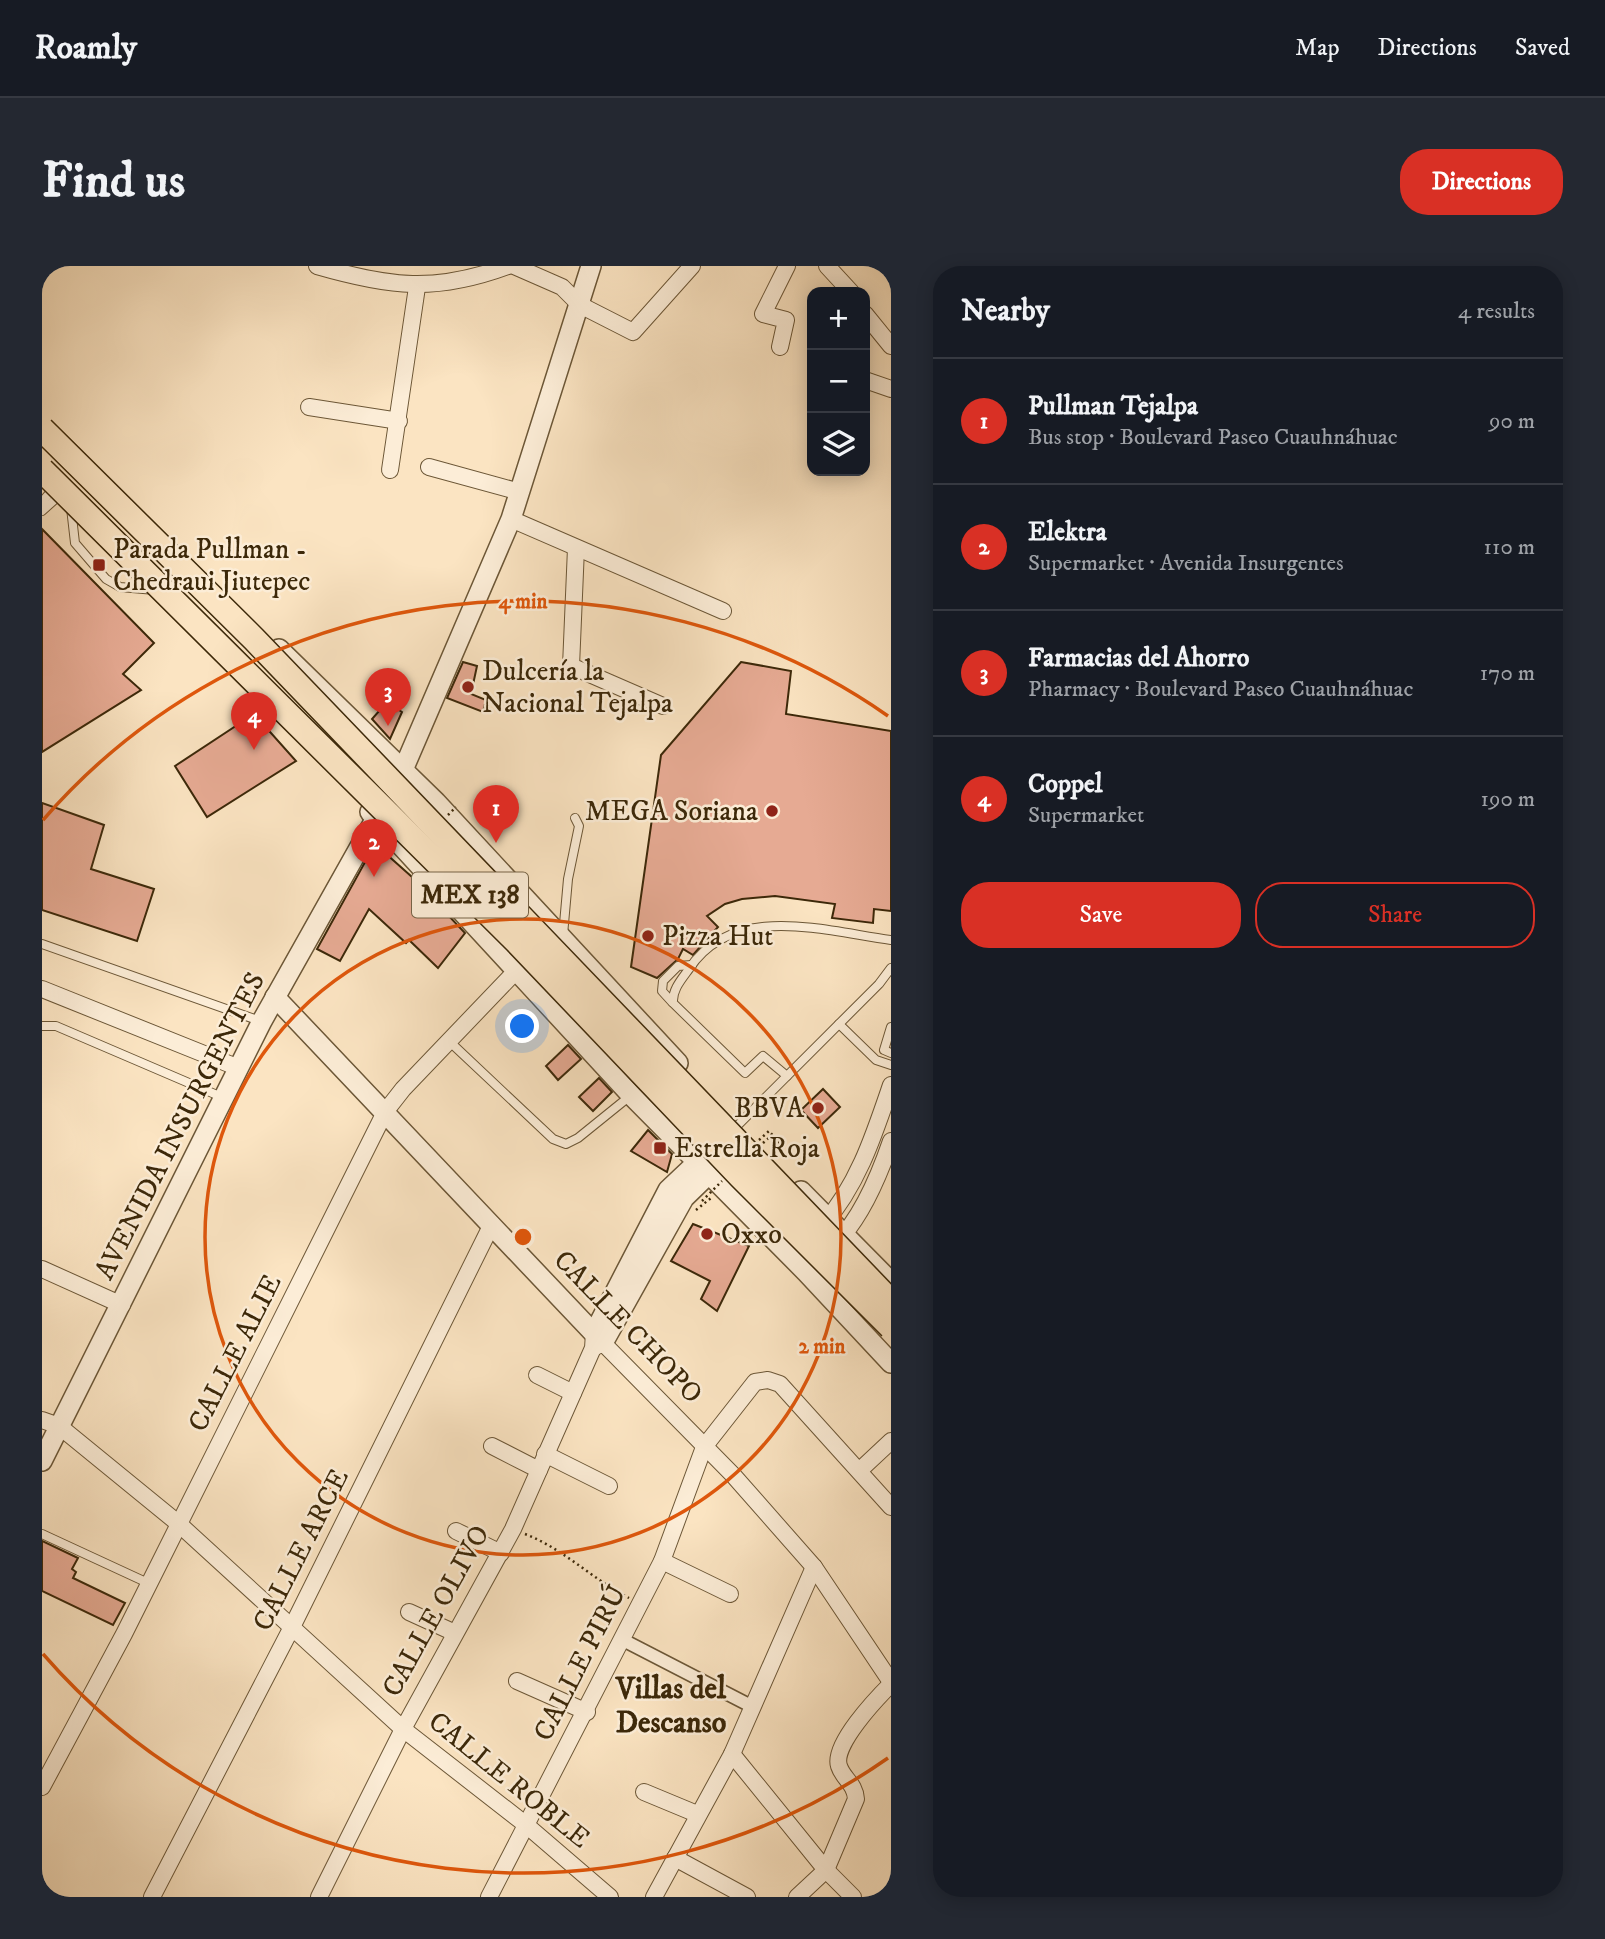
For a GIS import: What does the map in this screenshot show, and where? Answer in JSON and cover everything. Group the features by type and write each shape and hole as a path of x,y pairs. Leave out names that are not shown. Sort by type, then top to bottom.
{"main road":[{"name":"MEX 138","path":"42,429 254,639 891,1303"},
{"name":"MEX 138","path":"54,485 516,941 740,1176 891,1327"}],"street":[{"path":"317,266 358,278 417,287 450,283 508,266"},
{"path":"514,266 562,287 580,305 633,332 691,266"},
{"name":"AVENIDA INSURGENTES","path":"42,1461 51,1423 122,1306 262,1021 403,770 512,519 591,266"},
{"path":"780,346 786,320 763,314 787,266"},
{"path":"827,266 846,287"},
{"path":"390,470 417,287"},
{"path":"870,320 891,346"},
{"path":"870,382 891,389"},
{"path":"309,407 399,421"},
{"name":"MEX 138","path":"42,415 403,770 563,938 742,1133 891,1282"},
{"path":"429,467 520,492"},
{"name":"MEX 138","path":"54,485 341,781 631,1095 799,1265 891,1363"},
{"path":"512,519 723,611"},
{"path":"576,548 571,666 663,706"},
{"path":"341,781 378,746"},
{"path":"363,761 381,780 403,770"},
{"path":"439,886 479,849"},
{"name":"CALLE ALIE","path":"42,1787 179,1524 386,1112 403,1088 515,972"},
{"path":"42,989 239,1068"},
{"name":"CALLE CHOPO","path":"275,997 492,1224 597,1341 704,1447 814,1567 891,1683"},
{"path":"799,1265 868,1152 891,1085"},
{"name":"CALLE OLIVO","path":"319,1897 404,1729 513,1529 573,1392 668,1190 702,1168 742,1133"},
{"path":"799,1265 844,1234 881,1170 891,1141"},
{"name":"CALLE ARCE","path":"152,1897 293,1625 492,1224"},
{"path":"42,1269 122,1306"},
{"path":"537,1375 573,1392"},
{"name":"CALLE PIRÚ","path":"489,1897 525,1824 587,1712 662,1562 704,1447 755,1382 768,1380 780,1384 891,1507"},
{"name":"CALLE ROBLE","path":"51,1423 179,1524 293,1625 404,1729 525,1824 610,1897"},
{"path":"860,1470 891,1441"},
{"path":"492,1446 538,1469"},
{"path":"545,1454 609,1486"},
{"path":"456,1531 501,1553"},
{"path":"662,1562 730,1594"},
{"path":"654,1897 732,1754 814,1567"},
{"path":"409,1612 455,1633"},
{"path":"623,1640 754,1707"},
{"path":"517,1681 587,1712"},
{"path":"797,1897 826,1870 856,1799 855,1787 839,1767 838,1756 867,1706 891,1683"},
{"path":"732,1754 826,1870 853,1897"},
{"path":"644,1792 697,1814"},
{"path":"675,1858 747,1897"}],"lane":[{"path":"42,502 54,485"},
{"path":"42,510 54,485"},
{"path":"54,485 75,543 106,579 120,587 159,591"},
{"path":"563,938 570,866 579,826 575,818"},
{"path":"673,1003 672,994 692,965 719,938 751,927 791,927 891,940"},
{"path":"42,944 262,1021"},
{"path":"692,965 678,966 663,981 662,991 745,1073 763,1056 787,1076"},
{"path":"742,1133 787,1076 891,968"},
{"path":"839,1024 876,1060 891,1065"},
{"path":"42,1026 56,1026 225,1098"},
{"path":"891,1027 884,1050 891,1053"},
{"path":"450,1042 553,1139 566,1144 578,1138 631,1095"},
{"path":"42,1534 148,1583"}],"path":[{"path":"769,1131 779,1143 776,1145 770,1137"},
{"path":"513,1529 546,1542 585,1567 600,1583 641,1604"}],"building":[{"path":"42,529 154,643 123,674 141,690 42,752"},
{"path":"463,662 477,666 471,694 486,700 483,712 447,698"},
{"name":"MEGA Soriana","path":"741,662 791,671 786,714 891,731 891,911 874,909 873,923 832,918 835,904 775,896 742,899 725,904 707,916 718,927 693,955 683,949 678,959 657,978 631,967 661,755"},
{"path":"387,702 402,712 390,739 372,719"},
{"path":"254,714 296,761 207,817 175,766"},
{"path":"42,803 104,825 91,869 154,889 137,941 42,910"},
{"path":"375,844 412,877 465,933 438,968 409,940 406,943 369,909 340,961 317,949"},
{"path":"568,1045 581,1059 558,1080 546,1066"},
{"path":"599,1078 612,1092 593,1111 579,1097"},
{"path":"823,1089 840,1107 818,1128 801,1110"},
{"path":"648,1130 672,1154 667,1172 631,1151"},
{"path":"693,1224 749,1246 717,1311 701,1299 710,1281 671,1261"},
{"path":"42,1541 78,1558 72,1569 76,1572 73,1578 125,1603 113,1625 42,1591"}],"place":[{"name":"Parada Pullman - Chedraui Jiutepec","path":"99,565"},
{"name":"Dulcería la Nacional Tejalpa","path":"468,687"},
{"name":"Farmacias del Ahorro","path":"388,726"},
{"name":"Coppel","path":"254,750"},
{"name":"MEGA Soriana","path":"772,811"},
{"name":"Pullman Tejalpa","path":"496,843"},
{"name":"Elektra","path":"374,877"},
{"name":"Pizza Hut","path":"648,936"},
{"name":"BBVA","path":"818,1108"},
{"name":"Estrella Roja","path":"660,1148"},
{"name":"Oxxo","path":"707,1234"}],"district":[{"name":"Villas del Descanso","path":"671,1706"}]}
